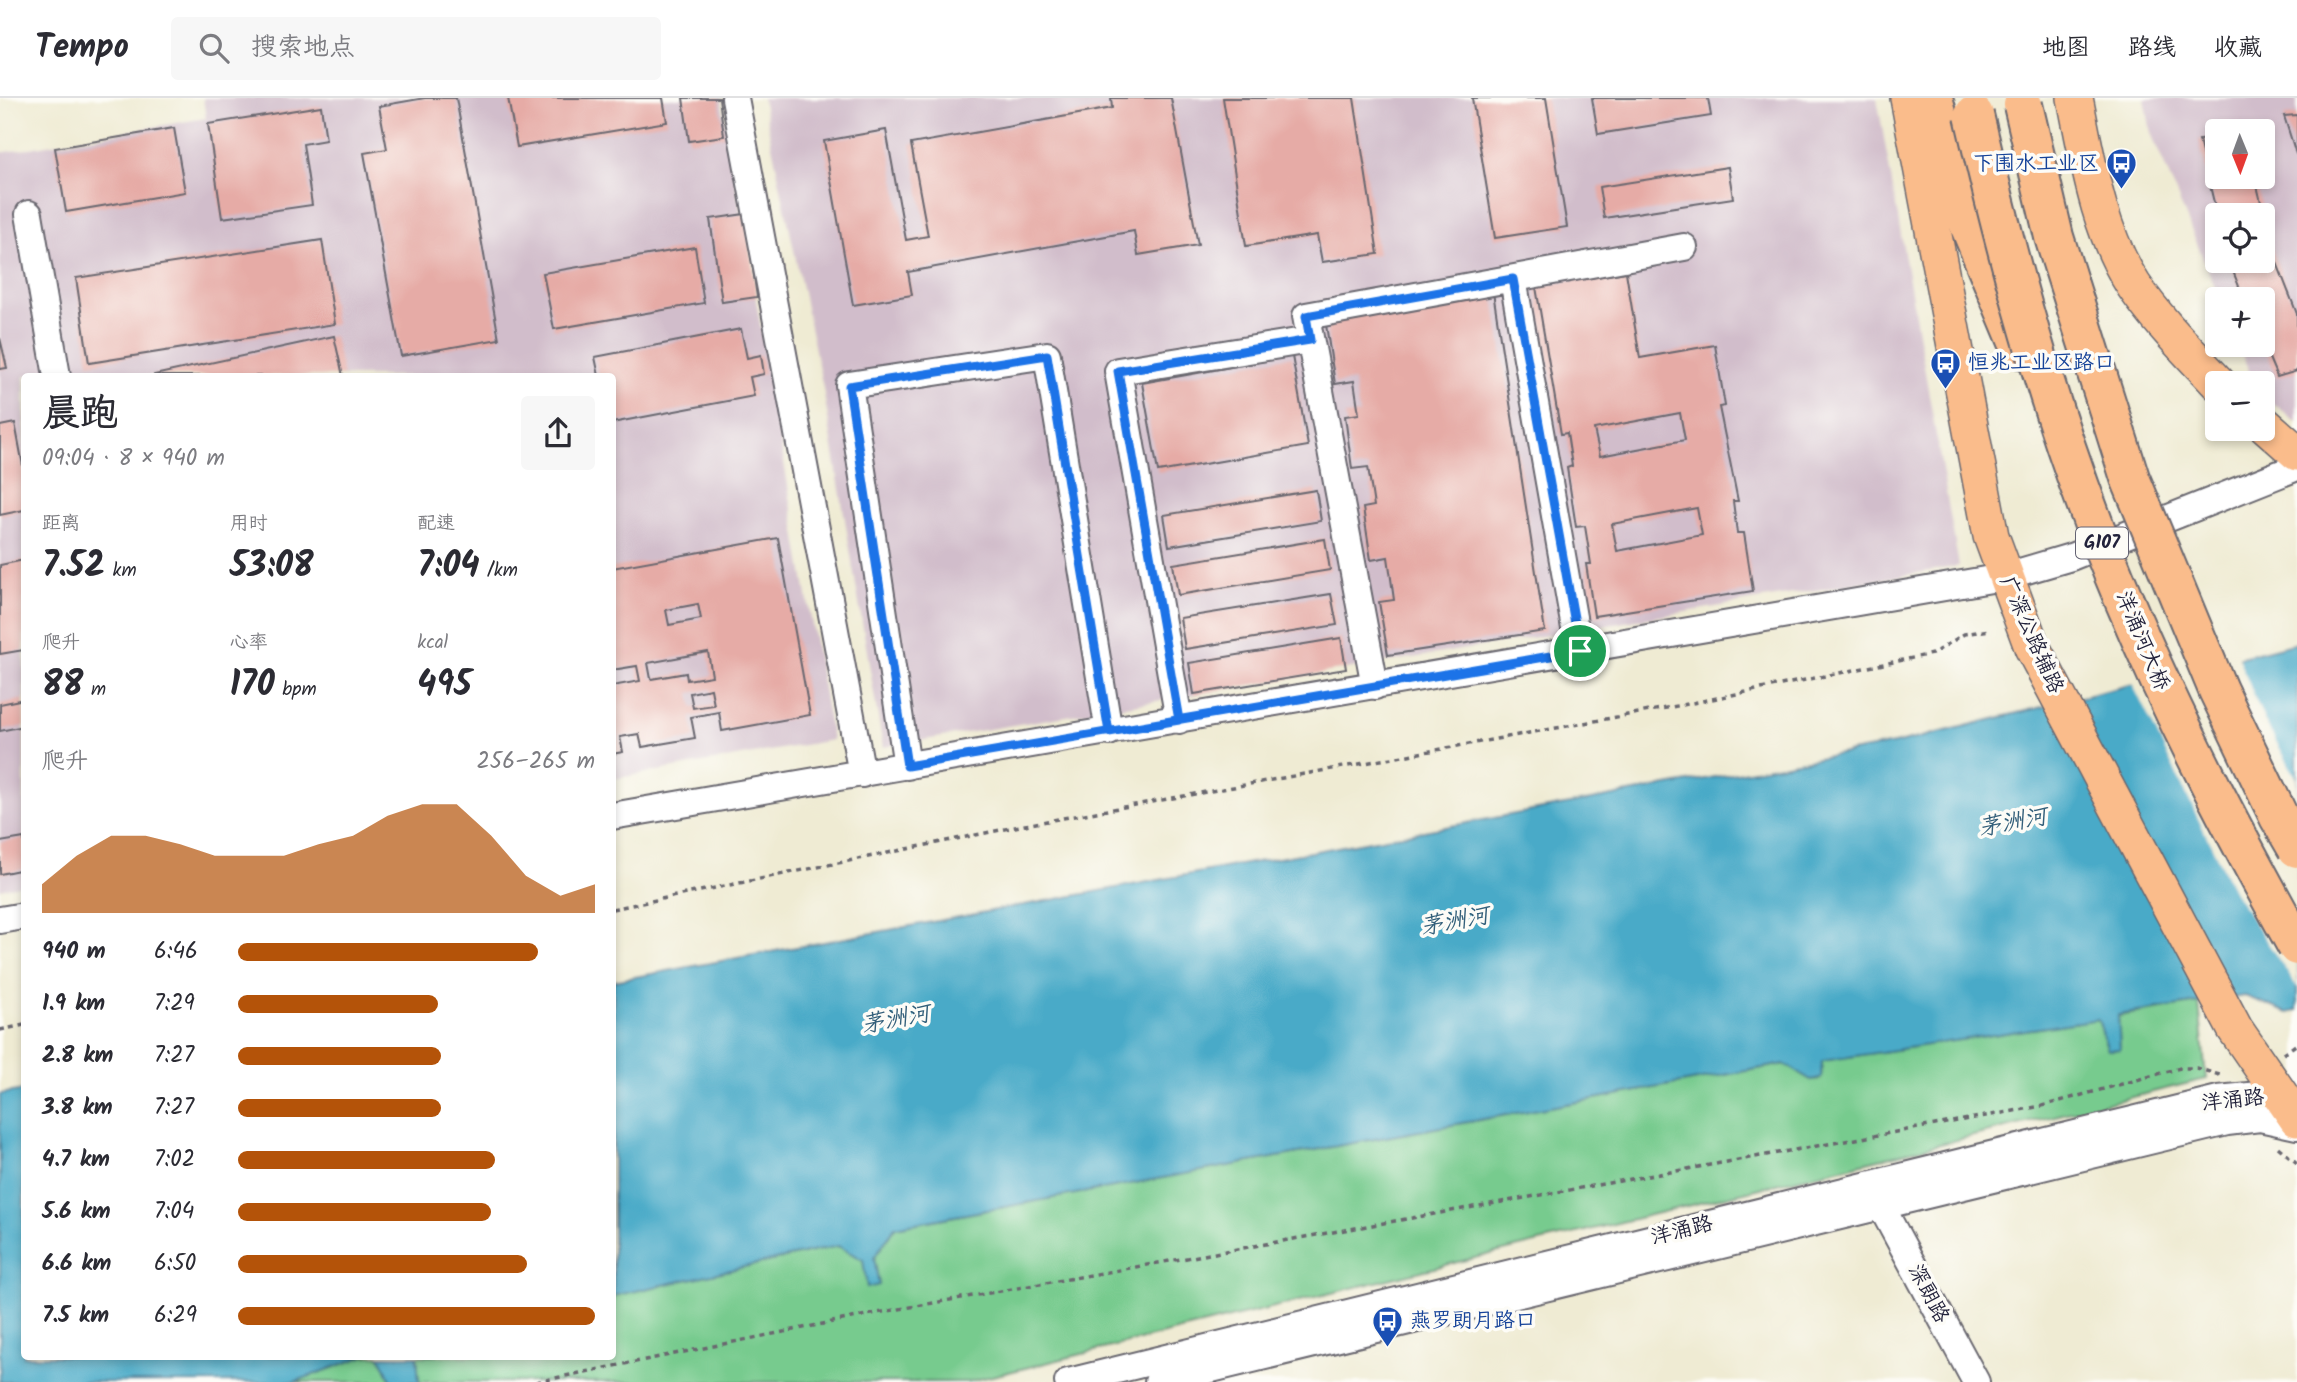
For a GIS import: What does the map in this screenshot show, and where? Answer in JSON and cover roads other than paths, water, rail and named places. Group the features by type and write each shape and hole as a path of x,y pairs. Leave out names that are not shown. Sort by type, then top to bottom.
{"highway":[{"name":"G107","path":"2022,102 2054,237 2130,478 2218,690 2278,817 2297,848"},
{"path":"1925,103 1965,215 2073,466"},
{"name":"洋涌河大桥","path":"1972,107 2006,256 2073,466 2123,599 2169,704 2297,946"}],"main road":[{"path":"2076,98 2090,172 2107,232 2134,285 2208,371"},
{"name":"广深公路辅路","path":"1925,103 1987,516 2003,577 2032,647 2235,1029 2293,1111"},
{"path":"2275,434 2297,453"}],"street":[{"path":"735,98 862,774"},
{"path":"29,214 56,373"},
{"path":"1375,686 1306,316 1684,247"},
{"path":"1513,279 1580,651"},
{"path":"1179,720 1118,371 1310,340"},
{"path":"907,766 849,386 1047,355 1109,732"},
{"path":"616,815 2003,577 2071,557 2297,467"},
{"path":"0,920 21,916"},
{"name":"洋涌路","path":"1158,1382 1881,1206 2238,1108 2259,1095 2293,1111"},
{"name":"洋涌路","path":"1068,1382 2238,1108"},
{"name":"深朗路","path":"1881,1206 1976,1382"}],"water":[{"name":"茅洲河","path":"2297,643 2297,1011 2288,1013 2245,996 2118,1015 2120,1049 2108,1050 2098,1019 1822,1061 1821,1078 1811,1080 1784,1064 895,1227 874,1258 879,1285 867,1288 863,1260 838,1246 616,1295 616,980 1894,744"},
{"path":"21,1090 21,1360 353,1360 294,1382 0,1382 0,1094"},
{"path":"382,1360 417,1360 419,1382 392,1382"}],"place":[{"name":"下围水工业区","path":"2122,191"},
{"name":"恒兆工业区路口","path":"1945,390"},
{"name":"燕罗朗月路口","path":"1387,1348"}]}
